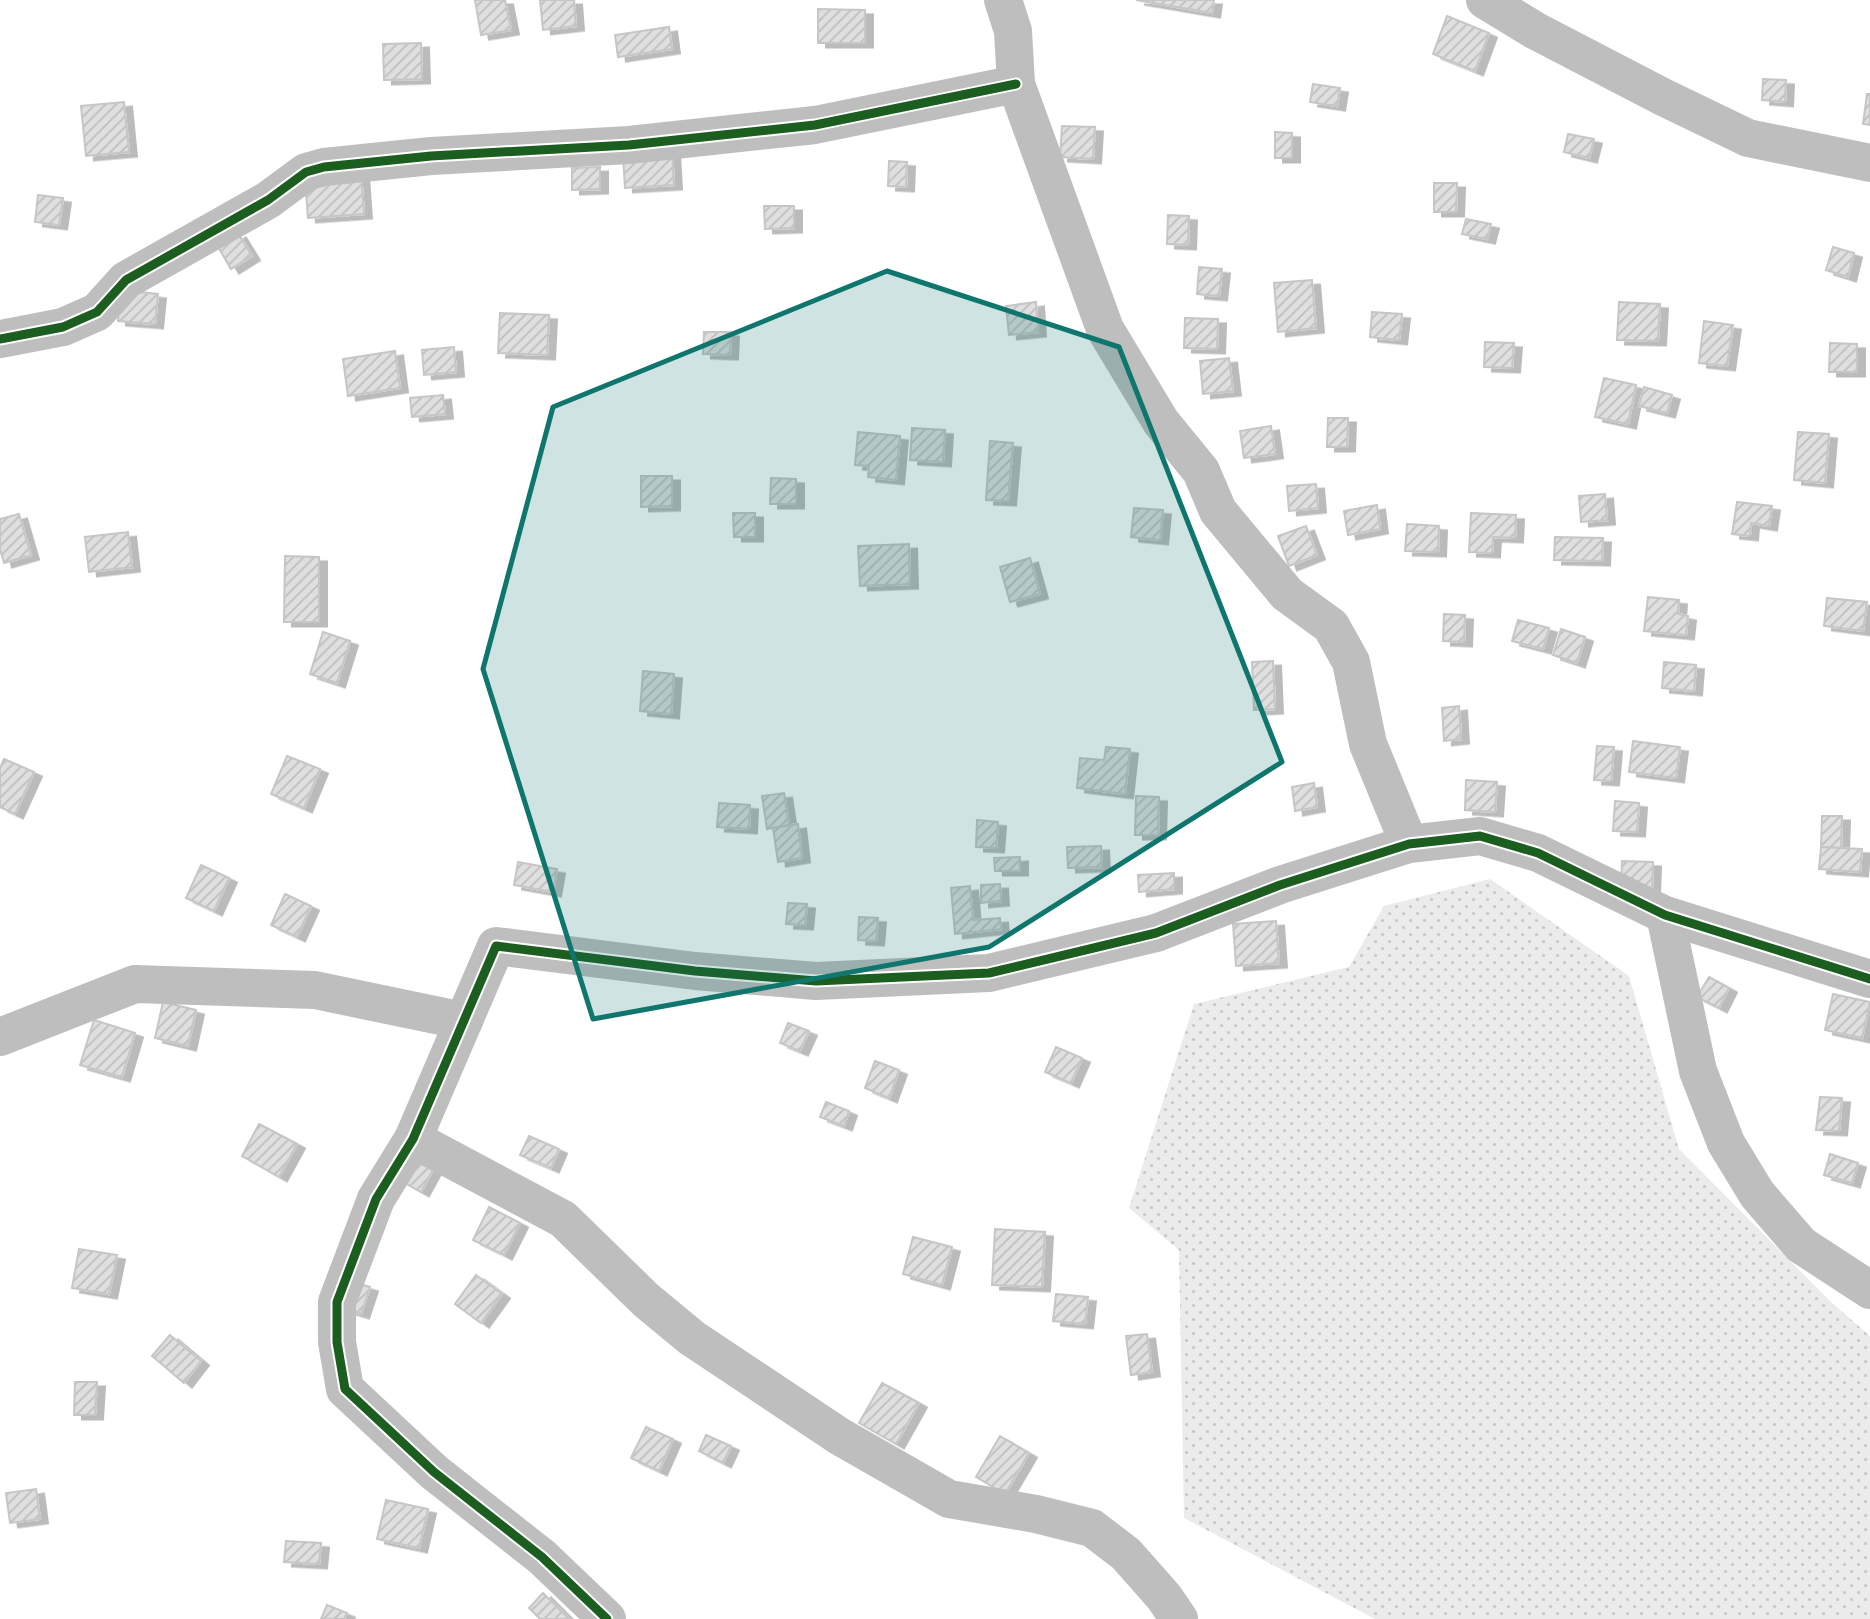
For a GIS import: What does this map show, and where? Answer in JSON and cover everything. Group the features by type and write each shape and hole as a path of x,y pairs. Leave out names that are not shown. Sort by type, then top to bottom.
{"street":[{"path":"1003,0 1013,31 1016,84 1105,329 1161,422 1201,471 1218,511 1287,594 1331,626 1351,662 1368,744 1409,844"},
{"path":"1485,0 1548,37 1748,138 1870,163"},
{"path":"0,339 63,327 97,312 126,280 268,200 306,172 324,167 431,156 629,145 815,125 1016,84"},
{"path":"607,1619 542,1558 435,1472 345,1389 337,1342 337,1302 376,1199 413,1139 496,946 695,971 816,981 989,973 1156,933 1280,885 1409,844 1480,836 1538,853 1665,915 1870,979"},
{"path":"1665,915 1698,1071 1726,1143 1757,1194 1801,1245 1870,1290"},
{"path":"0,1037 135,984 315,990 464,1021"},
{"path":"413,1139 563,1219 646,1300 692,1338 839,1436 949,1499 1036,1514 1092,1528 1126,1554 1164,1597 1179,1619"}],"highlighted area":[{"path":"887,271 1119,347 1282,762 989,947 593,1019 483,669 553,407"}],"shaded area":[{"path":"1490,879 1629,976 1679,1149 1831,1302 1870,1336 1870,1619 1375,1619 1184,1518 1179,1250 1129,1208 1194,1004 1349,967 1384,906"}],"building":[{"path":"475,0 505,0 511,30 481,35"},
{"path":"540,0 574,0 576,26 543,30"},
{"path":"1136,0 1214,0 1212,13"},
{"path":"818,9 865,10 865,43 818,43"},
{"path":"1447,16 1489,33 1475,71 1433,54"},
{"path":"669,27 672,49 618,57 615,35"},
{"path":"421,43 422,79 384,80 383,44"},
{"path":"1763,79 1786,80 1785,102 1762,100"},
{"path":"1313,84 1340,88 1337,106 1310,102"},
{"path":"1867,94 1870,94 1870,125 1863,124"},
{"path":"124,102 129,152 86,156 81,106"},
{"path":"1062,126 1095,127 1093,159 1060,157"},
{"path":"1275,132 1292,133 1292,158 1275,158"},
{"path":"1568,134 1594,139 1589,158 1564,152"},
{"path":"672,150 674,185 625,188 623,154"},
{"path":"889,161 907,162 906,187 888,186"},
{"path":"600,167 600,189 572,190 572,168"},
{"path":"361,173 364,214 308,218 305,178"},
{"path":"1434,183 1457,183 1456,212 1434,212"},
{"path":"38,195 63,198 59,225 35,222"},
{"path":"764,206 794,206 794,228 765,229"},
{"path":"1168,215 1189,216 1188,245 1167,244"},
{"path":"1466,219 1491,224 1487,239 1462,234"},
{"path":"238,233 252,256 231,269 217,245"},
{"path":"1833,247 1854,253 1848,277 1826,270"},
{"path":"1199,267 1222,269 1219,296 1197,294"},
{"path":"1312,280 1316,328 1278,332 1274,283"},
{"path":"120,290 158,294 155,324 118,321"},
{"path":"1036,302 1038,332 1009,335 1006,306"},
{"path":"1619,302 1660,304 1658,341 1617,340"},
{"path":"1372,312 1402,314 1399,340 1370,337"},
{"path":"500,313 549,315 547,355 498,353"},
{"path":"1185,318 1218,319 1217,349 1184,348"},
{"path":"1704,321 1733,325 1727,366 1699,363"},
{"path":"704,332 731,332 730,355 703,354"},
{"path":"1485,342 1514,343 1512,368 1484,367"},
{"path":"1830,343 1857,344 1857,372 1829,372"},
{"path":"454,347 456,372 424,375 422,350"},
{"path":"395,351 400,388 348,396 343,359"},
{"path":"1229,358 1233,391 1203,394 1200,361"},
{"path":"1604,378 1636,385 1628,424 1595,417"},
{"path":"1644,387 1672,395 1667,413 1639,406"},
{"path":"443,395 445,414 412,417 410,398"},
{"path":"1328,418 1348,418 1347,447 1327,447"},
{"path":"1271,426 1275,454 1244,458 1240,431"},
{"path":"912,428 945,430 943,462 910,460"},
{"path":"858,432 900,436 896,480 868,477 869,466 855,465"},
{"path":"1798,432 1829,434 1825,483 1794,480"},
{"path":"990,441 1013,443 1008,501 986,500"},
{"path":"641,476 672,476 672,506 641,507"},
{"path":"771,478 796,479 796,504 770,504"},
{"path":"1316,484 1318,508 1289,511 1287,486"},
{"path":"1605,494 1607,520 1581,522 1579,496"},
{"path":"1737,502 1772,506 1769,526 1751,523 1750,536 1732,534"},
{"path":"1377,505 1380,529 1348,535 1344,511"},
{"path":"1134,508 1163,510 1160,540 1131,537"},
{"path":"733,513 755,513 755,537 734,537"},
{"path":"1471,513 1516,515 1515,538 1493,537 1492,553 1469,552"},
{"path":"19,514 31,555 4,563 0,549 0,519"},
{"path":"1407,524 1439,526 1438,552 1405,551"},
{"path":"1306,526 1317,555 1289,566 1278,536"},
{"path":"128,532 132,567 89,572 85,537"},
{"path":"1555,537 1603,538 1602,561 1554,560"},
{"path":"909,544 910,584 860,586 858,546"},
{"path":"285,556 319,557 319,622 284,622"},
{"path":"1030,558 1040,594 1010,602 1000,567"},
{"path":"1648,597 1679,600 1678,614 1688,616 1686,635 1644,631"},
{"path":"1827,598 1867,602 1863,631 1824,626"},
{"path":"1444,614 1465,615 1464,642 1443,641"},
{"path":"1518,620 1549,628 1543,649 1512,641"},
{"path":"1561,629 1585,637 1577,663 1553,655"},
{"path":"323,632 350,641 337,683 310,674"},
{"path":"1273,661 1275,709 1254,710 1252,662"},
{"path":"1664,662 1696,665 1694,691 1662,688"},
{"path":"643,671 674,674 671,714 640,711"},
{"path":"1459,706 1461,739 1444,741 1442,708"},
{"path":"1633,741 1680,747 1676,778 1629,772"},
{"path":"1597,746 1614,747 1611,781 1594,780"},
{"path":"1106,747 1130,749 1125,794 1077,788 1080,758 1104,760"},
{"path":"287,756 320,769 304,808 271,794"},
{"path":"4,759 34,772 15,814 0,807 0,768"},
{"path":"1466,780 1497,782 1495,812 1465,810"},
{"path":"1314,783 1317,807 1295,811 1292,787"},
{"path":"784,793 789,825 767,829 762,796"},
{"path":"1136,796 1159,797 1158,835 1135,835"},
{"path":"1615,801 1639,803 1637,832 1613,831"},
{"path":"719,803 750,805 749,829 717,827"},
{"path":"1822,816 1842,816 1841,848 1821,847"},
{"path":"977,820 998,822 996,848 976,847"},
{"path":"798,824 802,858 778,862 773,828"},
{"path":"1101,846 1102,867 1068,868 1067,847"},
{"path":"1821,847 1862,849 1860,872 1819,869"},
{"path":"1020,857 1020,871 995,871 994,858"},
{"path":"1622,861 1653,862 1652,889 1621,889"},
{"path":"518,862 557,869 553,892 514,885"},
{"path":"201,865 229,878 214,911 186,898"},
{"path":"1174,873 1174,889 1139,892 1138,875"},
{"path":"1000,884 1001,901 981,903 981,885"},
{"path":"970,886 973,920 1000,918 1001,929 955,934 951,888"},
{"path":"285,894 311,906 297,937 271,925"},
{"path":"788,903 807,904 805,925 786,924"},
{"path":"859,917 878,918 876,941 858,940"},
{"path":"1276,921 1279,963 1236,966 1233,924"},
{"path":"1709,977 1729,988 1719,1008 1697,997"},
{"path":"1833,994 1870,1002 1862,1038 1825,1030"},
{"path":"163,1002 196,1010 188,1046 155,1038"},
{"path":"94,1020 135,1033 122,1077 80,1065"},
{"path":"788,1023 809,1031 800,1051 780,1043"},
{"path":"1056,1047 1082,1058 1071,1083 1045,1072"},
{"path":"875,1061 899,1070 889,1098 865,1088"},
{"path":"1820,1097 1842,1098 1839,1131 1816,1130"},
{"path":"826,1102 849,1111 844,1126 820,1117"},
{"path":"259,1124 297,1144 279,1177 242,1156"},
{"path":"529,1136 559,1149 551,1168 520,1155"},
{"path":"1830,1154 1858,1163 1852,1183 1824,1175"},
{"path":"420,1157 435,1166 421,1192 405,1183"},
{"path":"489,1207 520,1223 504,1255 473,1240"},
{"path":"995,1229 1045,1232 1042,1287 992,1285"},
{"path":"913,1237 952,1247 942,1285 903,1274"},
{"path":"79,1249 117,1255 109,1294 72,1288"},
{"path":"476,1275 502,1294 481,1323 455,1304"},
{"path":"350,1281 370,1287 361,1314 342,1308"},
{"path":"1056,1294 1088,1297 1085,1324 1053,1321"},
{"path":"1147,1334 1152,1372 1131,1375 1126,1336"},
{"path":"170,1335 201,1361 184,1383 152,1356"},
{"path":"75,1382 97,1382 95,1415 74,1415"},
{"path":"882,1383 919,1403 896,1444 859,1423"},
{"path":"646,1427 673,1439 659,1471 631,1458"},
{"path":"706,1435 731,1446 723,1463 699,1451"},
{"path":"1000,1436 1029,1453 1005,1494 976,1477"},
{"path":"36,1489 40,1519 10,1523 6,1493"},
{"path":"386,1500 428,1509 419,1548 377,1539"},
{"path":"286,1541 321,1543 319,1564 284,1562"},
{"path":"543,1593 569,1619 540,1619 529,1608"},
{"path":"327,1605 347,1613 344,1619 321,1619"}],"cycle path":[{"path":"0,339 63,327 97,312 126,280 268,200 306,172 324,167 431,156 629,145 815,125 1016,84"},
{"path":"607,1619 542,1557 434,1472 345,1389 337,1342 337,1302 376,1199 413,1139 496,946 695,971 816,981 989,973 1156,933 1280,885 1409,844 1480,836 1538,853 1665,915 1870,979"}]}
